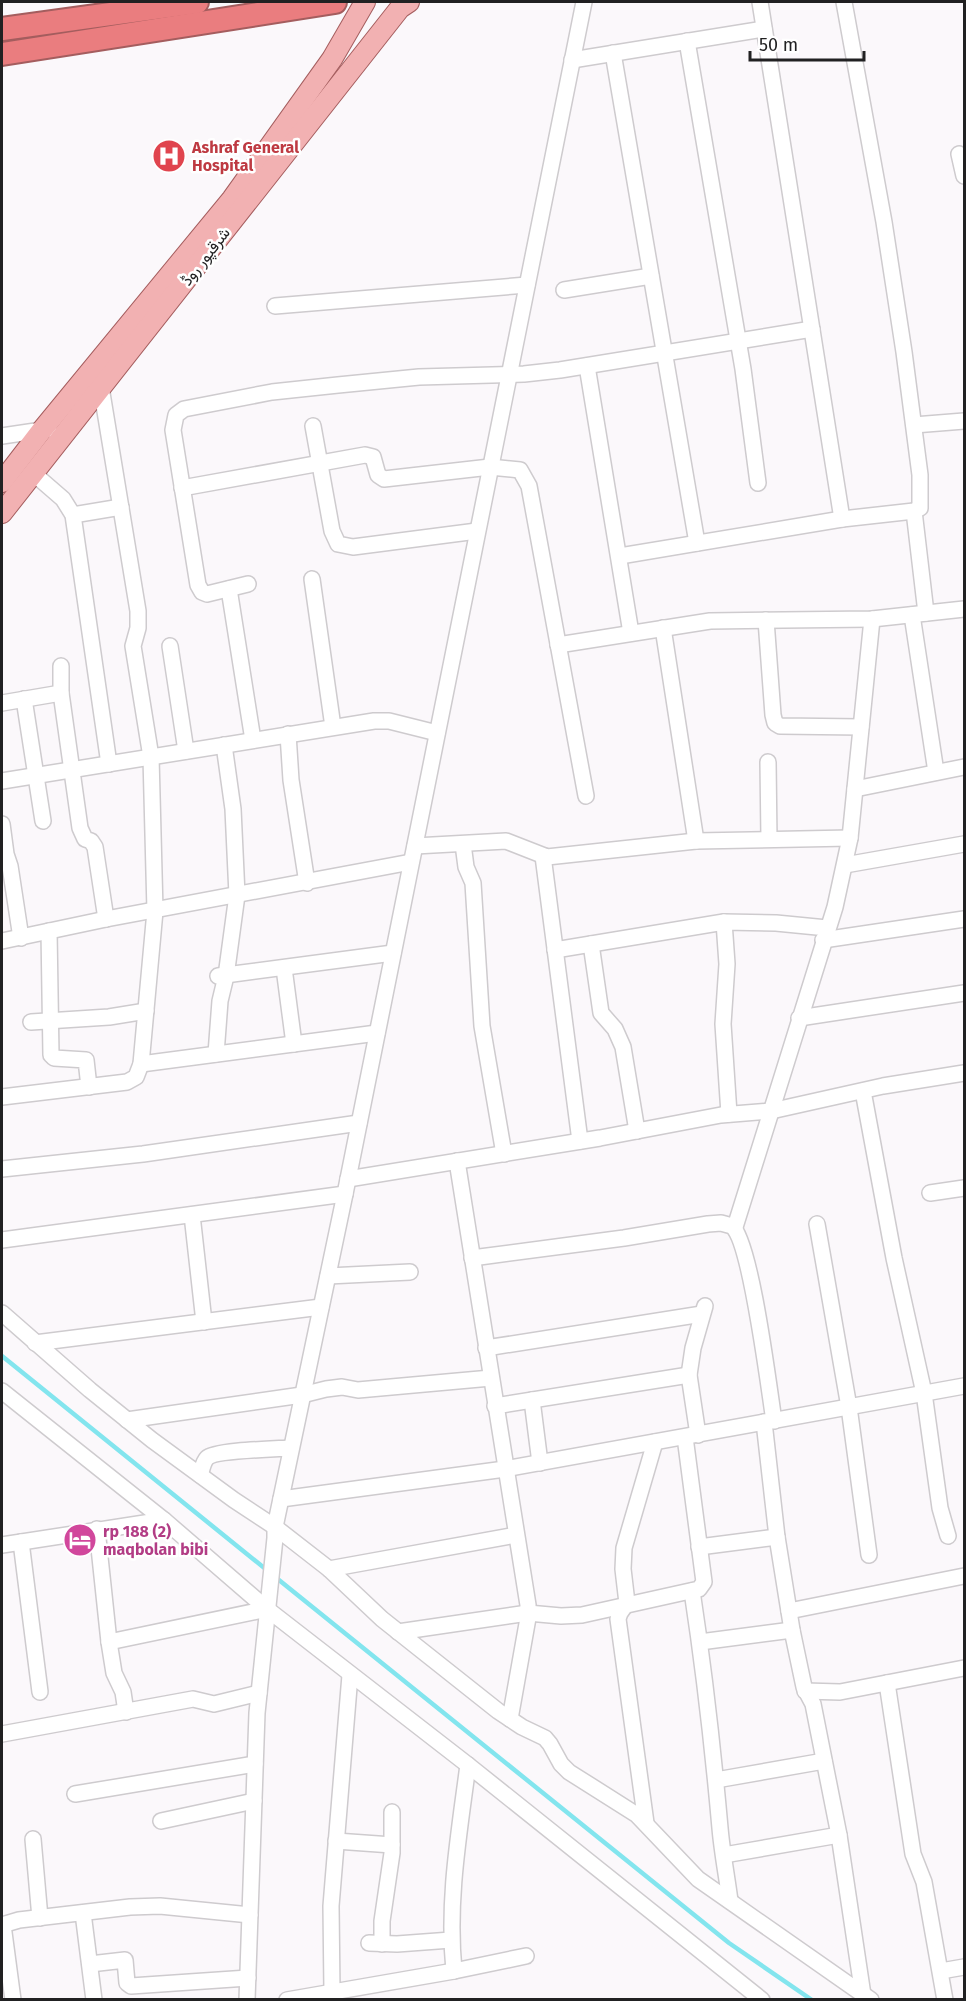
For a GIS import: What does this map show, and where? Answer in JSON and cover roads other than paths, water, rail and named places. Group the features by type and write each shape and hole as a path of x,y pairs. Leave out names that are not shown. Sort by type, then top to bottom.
{"highway":[{"path":"2,29 197,2"},
{"path":"2,54 335,2"}],"main road":[{"name":"شرقپور روڈ","path":"2,482 232,199 332,59 365,2"},
{"name":"شرقپور روڈ","path":"2,513 400,8 409,2"}],"street":[{"path":"247,2000 259,1693 275,1533 584,2"},
{"path":"760,2 842,519"},
{"path":"620,555 842,519 914,511 920,508 914,425 884,222 844,2"},
{"path":"572,60 764,29"},
{"path":"687,41 739,342 758,483"},
{"path":"613,53 697,543"},
{"path":"959,154 964,176"},
{"path":"564,290 651,276"},
{"path":"275,306 527,285"},
{"path":"248,584 207,594 202,592 198,585 173,430 176,415 184,409 272,393 338,385 419,377 548,372 812,329"},
{"path":"587,366 620,555 631,633"},
{"path":"2,1097 132,1080 141,1064 155,911 151,757 133,645 139,620 138,611 101,387"},
{"path":"914,425 964,421"},
{"path":"2,436 71,425"},
{"path":"312,426 333,537 341,546 353,547 477,531"},
{"path":"182,488 370,455 374,459 379,476 384,479 490,467 520,470 526,478 586,796"},
{"path":"33,473 63,499 73,515 109,764"},
{"path":"73,515 121,507"},
{"path":"914,511 919,614 936,772"},
{"path":"312,579 333,727"},
{"path":"229,589 253,740"},
{"path":"558,645 710,621 872,619 964,609"},
{"path":"867,1997 839,1835 813,1704 806,1691 792,1630 777,1537 769,1422 753,1288 735,1227 845,865 850,838 872,619"},
{"path":"766,620 772,715 775,723 780,726 861,727"},
{"path":"663,628 696,841"},
{"path":"170,646 186,751"},
{"path":"60,666 61,693 80,828 85,839 91,841 95,847 106,919"},
{"path":"2,703 61,693"},
{"path":"24,699 43,821"},
{"path":"2,781 374,721 389,721 437,732"},
{"path":"288,734 291,780 307,883"},
{"path":"216,1054 222,976 237,895 233,809 224,745"},
{"path":"768,762 769,839"},
{"path":"855,789 964,766"},
{"path":"2,824 21,938"},
{"path":"415,846 506,841 543,856 556,856 696,841 850,838"},
{"path":"464,844 466,867 473,883 484,1047 504,1154"},
{"path":"845,865 964,844"},
{"path":"543,856 580,1141"},
{"path":"2,941 106,919 411,862"},
{"path":"555,950 724,922 776,923 825,934 964,920"},
{"path":"724,922 727,964 723,1024 729,1114"},
{"path":"49,932 51,1056 86,1060 90,1086"},
{"path":"591,944 601,1013 615,1029 623,1047 637,1131"},
{"path":"222,976 393,953"},
{"path":"284,968 294,1044"},
{"path":"799,1018 964,993"},
{"path":"31,1022 108,1017 146,1011"},
{"path":"141,1064 377,1034"},
{"path":"2,1240 192,1215 346,1187 457,1161 729,1114 771,1111 863,1091 964,1073"},
{"path":"863,1091 894,1258 924,1394 940,1508 948,1536"},
{"path":"2,1169 143,1154 359,1123"},
{"path":"457,1161 528,1613 510,1719"},
{"path":"930,1193 964,1188"},
{"path":"192,1215 204,1322"},
{"path":"472,1258 624,1238 708,1224 726,1223 735,1227"},
{"path":"817,1224 849,1407 869,1555"},
{"path":"328,1276 410,1272"},
{"path":"35,1342 321,1307"},
{"path":"398,1632 528,1613 582,1615 692,1591 702,1587 704,1582 699,1547 689,1375 693,1348 704,1309 486,1348"},
{"path":"2,1313 127,1420 275,1533 329,1569 346,1587 398,1632 510,1719 545,1738 561,1764 569,1772 622,1804 646,1823 686,1868 699,1879 867,1997"},
{"path":"495,1406 689,1375"},
{"path":"127,1420 302,1395 338,1387 358,1390 491,1378"},
{"path":"281,1499 505,1469 964,1386"},
{"path":"2,1392 164,1520 267,1609 468,1765 757,1999"},
{"path":"532,1400 540,1463"},
{"path":"646,1823 618,1619 627,1597 622,1560 624,1548 655,1442"},
{"path":"200,1475 205,1460 210,1456 229,1452 291,1448"},
{"path":"2,1545 164,1520"},
{"path":"97,1529 114,1673 123,1692 126,1712"},
{"path":"329,1569 516,1535"},
{"path":"699,1547 777,1537"},
{"path":"21,1542 40,1692"},
{"path":"789,1611 964,1576"},
{"path":"692,1591 730,1901"},
{"path":"109,1641 267,1609"},
{"path":"700,1642 792,1630"},
{"path":"806,1691 840,1692 964,1670"},
{"path":"332,1992 332,1906 350,1675"},
{"path":"887,1683 915,1861 924,1882 945,2000"},
{"path":"2,1734 194,1700 214,1704 259,1693"},
{"path":"716,1780 824,1761"},
{"path":"75,1794 255,1764"},
{"path":"454,1971 451,1940 452,1878 468,1765"},
{"path":"161,1821 254,1801"},
{"path":"392,1812 392,1845 382,1921 375,1944 451,1940"},
{"path":"724,1855 839,1835"},
{"path":"33,1839 40,1918"},
{"path":"336,1841 392,1845"},
{"path":"13,2000 2,1925 19,1920 83,1912 160,1906 250,1915"},
{"path":"83,1912 94,2000"},
{"path":"287,2000 526,1956"},
{"path":"90,1964 125,1960 127,1983 131,1986 248,1978"},
{"path":"941,1971 964,1967"}],"waterway":[{"path":"2,1356 268,1571"},
{"path":"274,1576 729,1943 812,2000"}],"place":[{"name":"Ashraf General Hospital","path":"169,156"},
{"name":"rp 188 (2) maqbolan bibi","path":"80,1540"}]}
